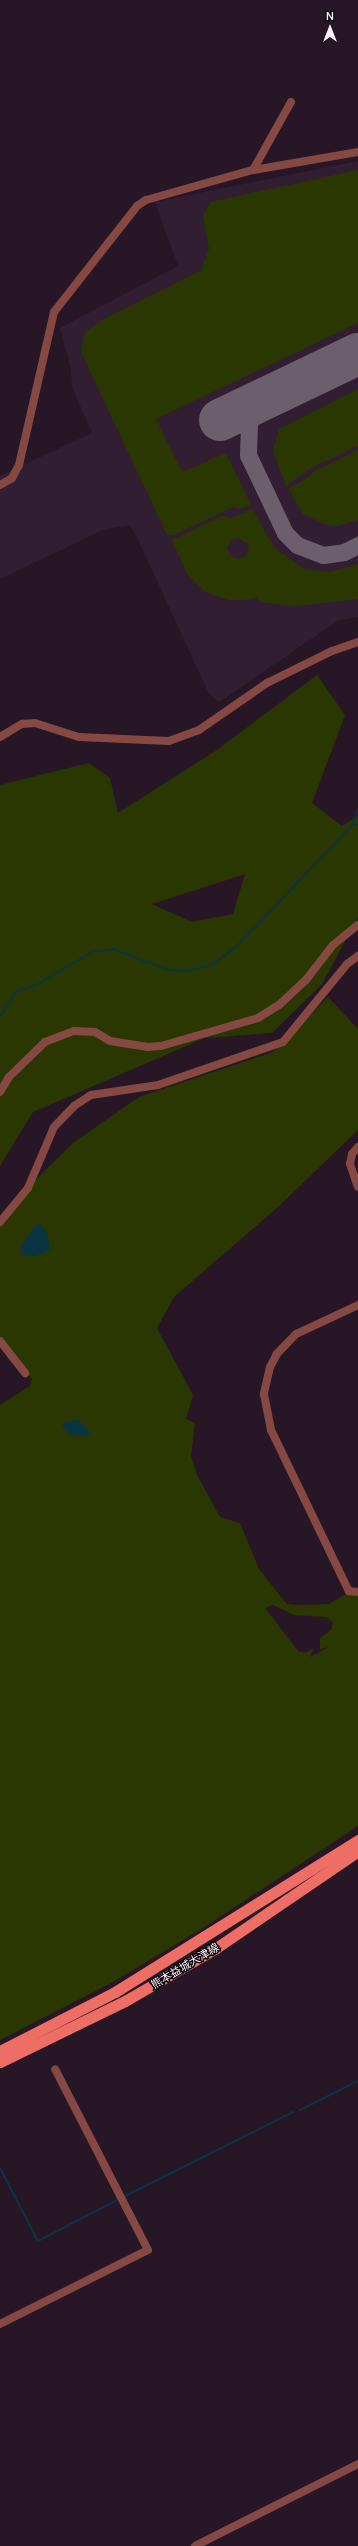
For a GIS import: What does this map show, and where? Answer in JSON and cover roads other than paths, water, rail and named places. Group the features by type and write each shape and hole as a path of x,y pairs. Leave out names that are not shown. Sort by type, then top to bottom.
{"main road":[{"name":"熊本益城大津線","path":"0,2051 115,1992 207,1937 358,1840"},
{"name":"熊本益城大津線","path":"0,2062 125,2001 203,1956 358,1851"}],"street":[{"path":"253,170 291,102"},
{"path":"0,485 12,478 19,464 54,312 116,231 146,200 253,170 358,152"},
{"path":"0,737 22,724 34,723 79,737 169,741 199,730 267,683 332,651 358,642"},
{"path":"0,1092 8,1077 45,1042 74,1031 95,1032 110,1041 147,1047 161,1046 258,1018 279,1005 306,980 333,945 358,926"},
{"path":"0,1222 28,1188 54,1126 74,1106 91,1095 158,1085 283,1042 347,964 358,956"},
{"path":"358,1147 352,1154 350,1164 358,1187"},
{"path":"358,1305 296,1334 277,1354 270,1367 264,1394 271,1430 349,1591 358,1592"},
{"path":"0,1341 25,1373"},
{"path":"0,2324 148,2250 55,2069"},
{"path":"195,2546 358,2464"}],"water":[{"path":"40,1224 48,1235 50,1250 35,1256 22,1255 21,1246 35,1226"},
{"path":"78,1420 89,1430 90,1436 71,1435 62,1427 64,1422"}],"waterway":[{"path":"0,1017 16,992 38,984 92,952 113,949 169,970 186,971 212,965 237,946 353,824 358,809"},
{"path":"353,824 358,825"},
{"path":"300,2110 358,2081"},
{"path":"123,2197 293,2112"},
{"path":"0,2168 38,2241 119,2199"}]}
